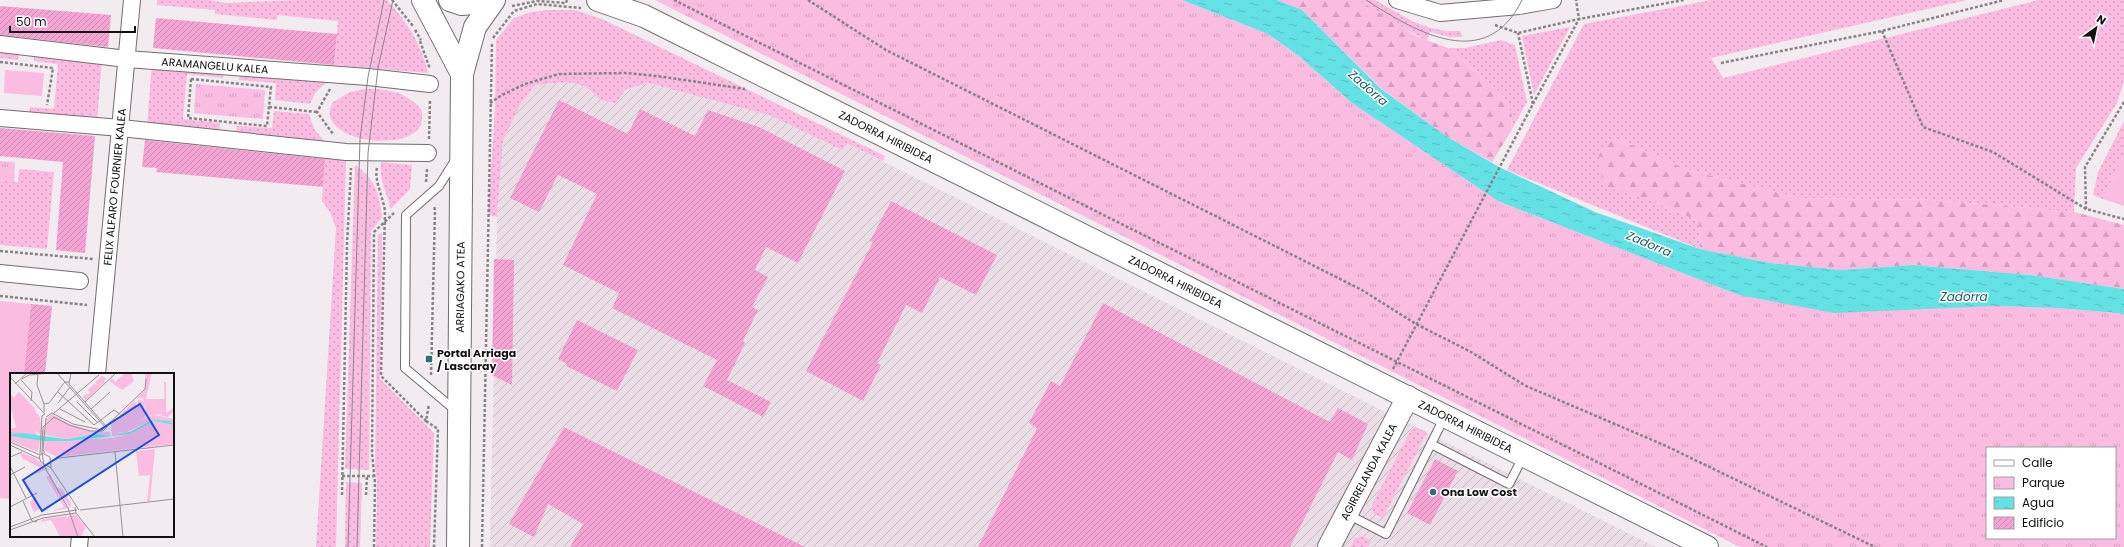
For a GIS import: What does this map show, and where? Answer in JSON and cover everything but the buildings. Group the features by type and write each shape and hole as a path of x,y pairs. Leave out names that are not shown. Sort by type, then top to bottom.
{"main road":[{"name":"ARRIAGAKO ATEA","path":"423,0 462,74"},
{"path":"450,0 462,4 494,0"},
{"name":"ARRIAGAKO ATEA","path":"458,547 460,413 460,153 462,74 475,28 494,0"},
{"name":"ZADORRA HIRIBIDEA","path":"625,0 644,16 1707,547"},
{"name":"ZADORRA HIRIBIDEA","path":"591,4 644,16"},
{"name":"AGIRRELANDA KALEA","path":"1329,547 1408,397"}],"street":[{"name":"FELIX ALFARO FOURNIER KALEA","path":"97,373 132,0"},
{"path":"1397,0 1440,12 1493,6 1519,6 1553,0"},
{"name":"ARAMANGELU KALEA","path":"0,44 127,58 430,84"},
{"path":"0,118 121,128 346,152 428,153"},
{"path":"0,273 80,281"},
{"path":"79,547 80,537"}],"lane":[{"path":"460,153 438,186 406,215 405,361 405,368 460,413"},
{"path":"1347,513 1386,534 1445,416"},
{"path":"1431,444 1509,484 1524,455"}],"path":[{"path":"559,5 560,0"},
{"path":"674,0 1767,547"},
{"path":"808,0 886,50 1362,290 1416,324 1471,352 1526,386 1664,445 1875,547"},
{"path":"1384,385 1579,19 1684,0"},
{"path":"1721,63 1882,31 2004,0"},
{"path":"482,547 489,104 492,40 514,11 537,4 578,6 591,4"},
{"path":"1882,31 1923,127 1993,152 2086,209 2124,219"},
{"path":"1518,33 1533,104"},
{"path":"420,41 431,71 428,153"},
{"path":"0,62 52,68 48,106 42,105"},
{"path":"489,104 502,95 525,84 559,74 627,73 749,89"},
{"path":"317,112 338,75"},
{"path":"191,79 271,87 269,107 267,126 188,118 191,79"},
{"path":"2086,209 2084,168 2124,102"},
{"path":"269,107 317,112 346,152 351,165 347,244 342,494"},
{"path":"0,251 108,261"},
{"path":"0,296 104,306"},
{"path":"426,421 438,429 434,547"},
{"path":"342,476 374,476"},
{"path":"366,495 367,476"}],"shaded area":[{"path":"575,82 595,94 600,100 648,83 769,115 842,150 848,144 1656,547 490,547 497,217 503,141 520,105 535,85"}],"green space":[{"path":"157,0 209,0 226,3 296,0 387,0 407,25 421,52 428,73 334,65 338,21 277,15 277,20 215,14 215,10 157,5"},
{"path":"655,0 1182,0 1268,34 1299,56 1352,103 1498,201 1739,295 1916,308 1996,306 2056,308 2118,313 2124,315 2124,547 1740,547"},
{"path":"1277,0 1358,0 1418,37 1448,48 1502,94 1512,115 1511,131 1492,162 1446,136 1381,88 1302,10"},
{"path":"1358,0 1375,0 1414,22 1446,31 1460,31 1463,37 1450,37 1430,32 1427,41 1375,12"},
{"path":"1712,0 1967,0 1711,58 1723,78 2039,0 2124,0 2124,81 2117,103 2076,168 2074,212 1932,200 1799,198 1688,170 1613,137 1654,202 1699,221 1700,249 1507,170 1584,24"},
{"path":"575,10 602,19 885,156 883,161 848,144 842,150 769,115 648,83 625,90 616,103 600,100 592,92 578,84 562,83 535,85 520,105 503,141 497,217 488,215 495,109 496,40 514,18 531,12"},
{"path":"1570,27 1534,95 1522,36"},
{"path":"1501,40 1515,45 1527,102 1511,131 1512,115 1502,94 1448,48 1465,48"},
{"path":"0,51 19,53 18,60 0,58"},
{"path":"34,53 102,60 97,121 29,115 30,107 54,109 58,64 34,61"},
{"path":"152,64 224,71 223,78 187,74 183,119 220,123 219,132 147,125"},
{"path":"5,70 44,73 42,96 4,93"},
{"path":"240,72 329,80 315,93 310,104 275,100 276,83 239,80"},
{"path":"196,84 265,90 263,119 194,113"},
{"path":"366,89 393,92 412,100 420,108 422,113 422,119 417,131 404,138 387,141 368,140 351,135 337,127 330,116 333,102 350,92"},
{"path":"274,111 309,114 314,129 324,141 236,133 237,126 272,128"},
{"path":"2124,121 2124,154 2103,199 2093,195 2098,172"},
{"path":"1613,137 1688,170 1799,198 1932,200 2074,212 2124,225 2124,289 2031,275 1913,265 1841,270 1770,263 1700,249 1699,221 1654,202 1603,186 1599,155"},
{"path":"2124,154 2124,206 2103,199"},
{"path":"325,156 346,158 336,547 316,547 336,228 330,212 322,201"},
{"path":"0,161 15,162 14,182 0,180"},
{"path":"381,162 412,165 410,189 391,209 382,180"},
{"path":"355,165 372,181 380,202 382,218 371,231 369,470 345,469"},
{"path":"19,169 54,172 47,249 0,245 0,180 18,182"},
{"path":"382,232 380,379 434,433 430,547 376,547 377,481 375,468 378,235"},
{"path":"0,301 31,304 24,373 10,373 10,499 0,498"},
{"path":"1415,427 1427,432 1383,518 1373,513 1372,505 1411,430"},
{"path":"346,482 362,483 360,547 345,547"},
{"path":"1362,536 1371,541 1368,547 1350,547 1355,538"}],"water":[{"name":"Zadorra","path":"1182,0 1277,0 1302,10 1380,88 1446,136 1499,167 1595,212 1700,249 1770,263 1841,270 1913,265 2031,275 2124,289 2124,315 2118,313 2056,308 1996,306 1834,313 1739,295 1498,201 1352,103 1299,56 1268,34"}],"tram line":[{"path":"348,547 360,139 368,77 384,0"},
{"path":"357,547 368,153 378,68 393,0"},
{"path":"1366,0 1406,24 1428,34 1449,40 1470,41 1489,36 1507,23 1522,0"}],"place":[{"name":"Portal Arriaga / Lascaray","path":"429,359"},
{"name":"Ona Low Cost","path":"1433,492"}]}
